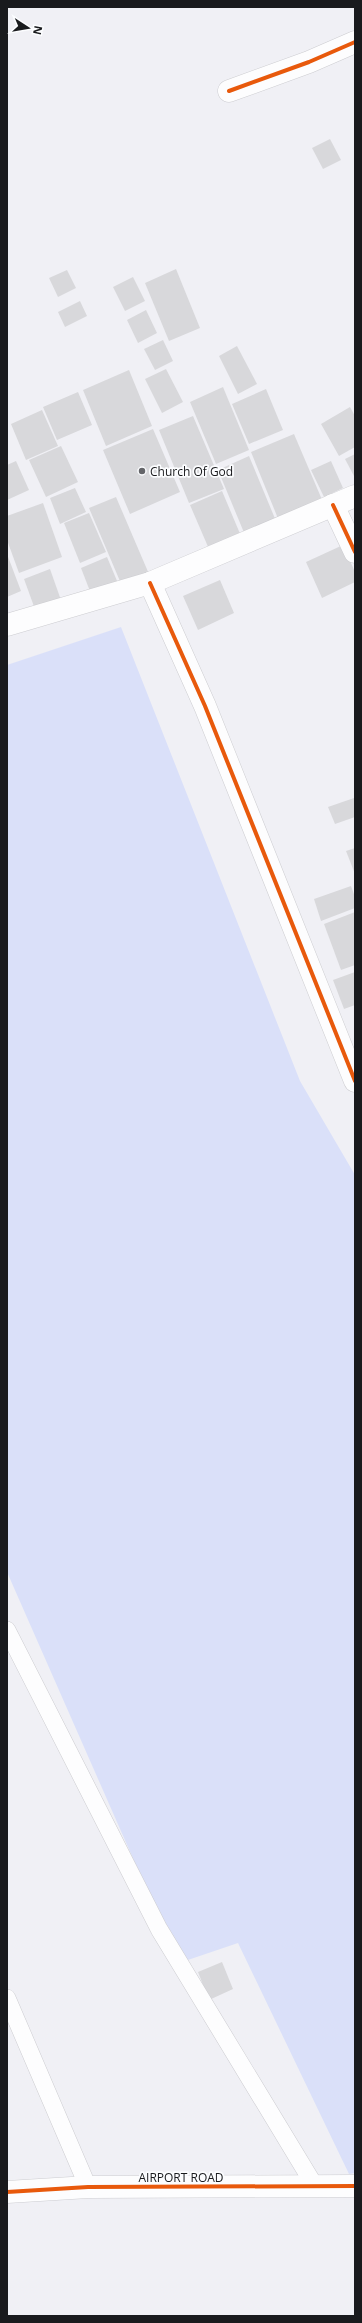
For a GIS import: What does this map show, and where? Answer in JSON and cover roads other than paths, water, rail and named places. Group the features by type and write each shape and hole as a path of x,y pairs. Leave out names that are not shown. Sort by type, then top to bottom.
{"street":[{"path":"229,91 309,62 355,42"},
{"path":"7,625 150,583 355,496"},
{"path":"334,505 355,552"},
{"path":"150,583 205,706 353,1069"},
{"name":"AIRPORT ROAD","path":"7,2192 88,2187 316,2188 355,2186"}],"lane":[{"path":"7,1630 159,1929 316,2188"},
{"path":"7,1998 88,2187"}],"place":[{"name":"Church Of God","path":"142,471"}]}
